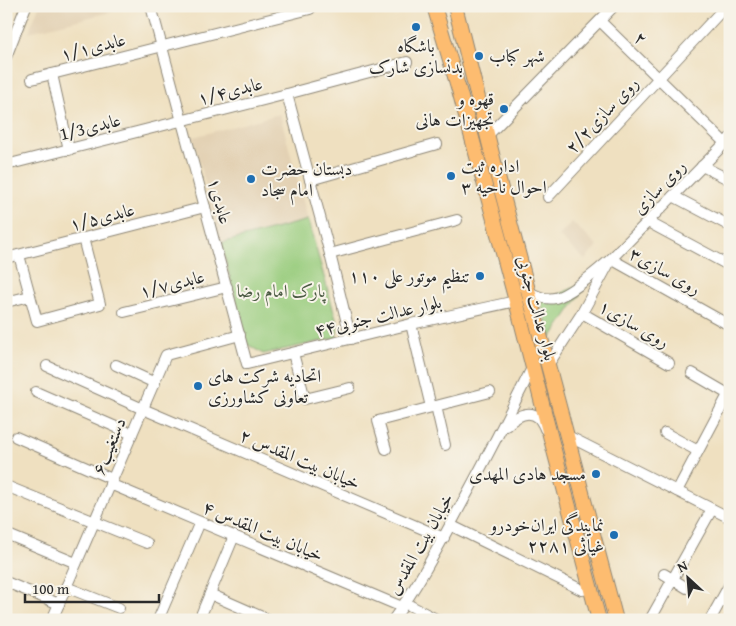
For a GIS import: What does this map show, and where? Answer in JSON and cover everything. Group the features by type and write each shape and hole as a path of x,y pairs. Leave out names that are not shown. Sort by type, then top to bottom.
{"main road":[{"name":"بلوار عدالت جنوبی","path":"434,6 489,200 599,620"},
{"name":"بلوار عدالت جنوبی","path":"455,6 487,136 616,620"},
{"path":"489,200 503,196"},
{"path":"567,498 583,493"}],"street":[{"path":"6,57 9,41 26,6"},
{"name":"۱عابدی","path":"151,6 247,364"},
{"path":"487,136 614,6"},
{"name":"روی سازی۲/۲","path":"548,197 726,6"},
{"name":"عابدی۱/۱","path":"32,79 310,9"},
{"name":"۲","path":"600,21 727,141"},
{"name":"عابدی۱/۴","path":"182,120 406,62"},
{"path":"52,74 69,150"},
{"path":"287,94 351,339"},
{"name":"عابدی1/3","path":"6,165 182,120"},
{"name":"روی سازی","path":"611,259 727,141"},
{"path":"310,180 436,144"},
{"path":"702,166 730,180"},
{"path":"674,196 730,226"},
{"name":"عابدی۱/۵","path":"6,258 205,207"},
{"path":"330,254 457,220"},
{"path":"648,222 730,266"},
{"path":"19,255 37,321 100,304 83,238"},
{"path":"528,291 544,298 555,298 592,276 611,259"},
{"path":"548,365 582,314 611,259"},
{"name":"روی سازی۳","path":"611,259 729,325"},
{"name":"عابدی۱/۷","path":"124,312 227,287"},
{"path":"6,302 30,296"},
{"name":"بلوار عدالت جنوبی۴۴","path":"247,364 411,324 516,301"},
{"name":"روی سازی۱","path":"582,314 669,363"},
{"path":"411,324 445,445"},
{"name":"دستغیب۶","path":"52,620 166,355 240,336"},
{"path":"293,353 305,399 350,388"},
{"path":"116,365 154,383"},
{"name":"خیابان بیت المقدس ۲","path":"47,366 444,538"},
{"name":"خیابان بیت المقدس","path":"393,620 444,538 533,366"},
{"path":"677,491 729,392 692,373"},
{"path":"36,392 132,434"},
{"path":"386,450 378,421 490,392"},
{"path":"501,430 515,418 530,414 539,418 551,439"},
{"path":"664,433 698,451"},
{"path":"568,436 712,509 728,513"},
{"name":"خیابان بیت المقدس ۴","path":"16,437 200,522 438,620"},
{"path":"6,486 147,543"},
{"path":"650,620 712,509"},
{"path":"158,620 200,522"},
{"path":"450,525 582,590 591,588"},
{"path":"6,534 76,563"},
{"path":"199,620 234,536"},
{"path":"664,574 687,588"},
{"path":"6,582 59,604"},
{"path":"710,620 730,584"},
{"path":"66,587 119,608"},
{"path":"210,594 269,620"}],"shaded area":[{"path":"39,6 135,6 29,32"},
{"name":"دبستان حضرت امام سجاد","path":"280,114 308,220 221,243 193,137"},
{"path":"572,222 597,246 585,260 559,236"}],"green space":[{"name":"پارک امام رضا","path":"308,220 338,326 336,338 263,354 247,344 221,243"},
{"path":"589,281 551,338 541,302"}],"place":[{"name":"باشگاه بدنسازی شارک","path":"416,27"},
{"name":"شهر کباب","path":"479,56"},
{"name":"قهوه و تجهیزات هانی","path":"504,109"},
{"name":"اداره ثبت احوال ناحیه ۳","path":"451,176"},
{"name":"دبستان حضرت امام سجاد","path":"251,179"},
{"name":"تنظیم موتور علی ۱۱۰","path":"480,276"},
{"name":"اتحادیه شرکت های تعاونی کشاورزی","path":"198,386"},
{"name":"مسجد هادی المهدی","path":"596,474"},
{"name":"نمایندگی ایران‌خودرو غیاثی ۲۲۸۱","path":"614,535"}]}
